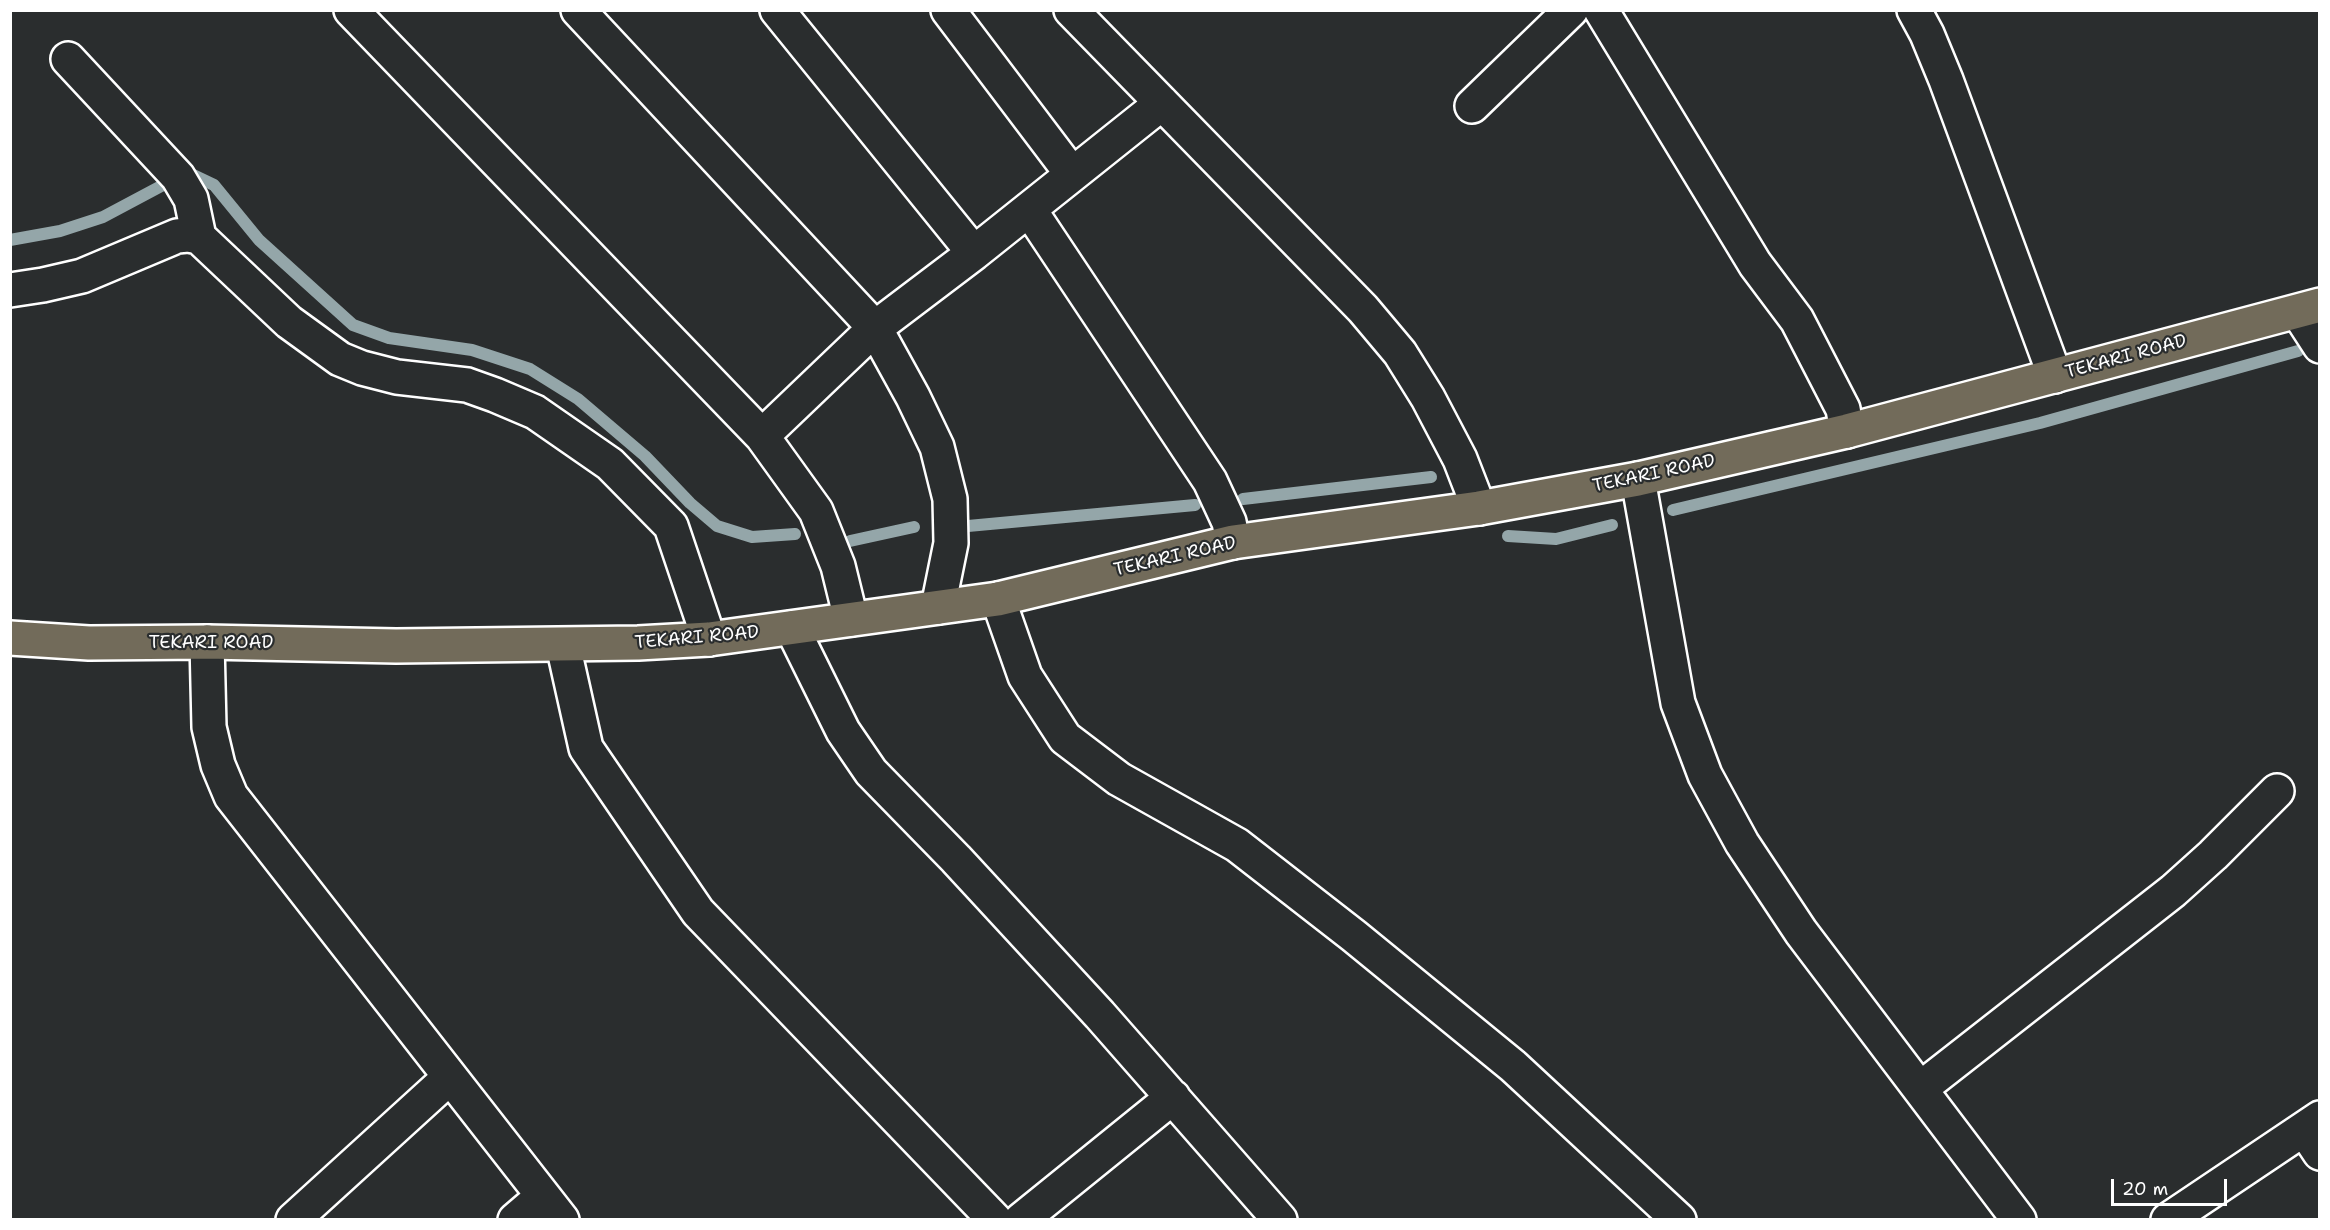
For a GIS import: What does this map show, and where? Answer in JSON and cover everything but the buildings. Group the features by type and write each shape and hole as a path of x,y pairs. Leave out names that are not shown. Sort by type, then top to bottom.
{"highway":[{"name":"TEKARI ROAD","path":"10,638 90,643 563,645 709,639 998,599 1233,542 1479,508 1638,479 1847,431 2309,308"}],"street":[{"path":"351,10 762,436 816,511 838,566 851,619"},
{"path":"578,10 875,328 913,397 937,447 950,499 951,543 938,607"},
{"path":"777,10 974,253"},
{"path":"948,10 1072,174"},
{"path":"1071,10 1363,309 1400,353 1460,459 1479,508"},
{"path":"1472,106 1571,10"},
{"path":"1601,10 1755,264 1797,320 1843,409 1847,431"},
{"path":"1914,10 1927,34 1946,80 2055,375"},
{"path":"68,59 178,177 191,199 199,237"},
{"path":"762,436 875,328 974,253 1162,103"},
{"path":"1029,209 1210,481 1228,522 1233,542"},
{"path":"10,290 82,276 177,236 199,237 289,322 340,359 362,368 397,376 467,385 495,395 535,412 610,464 671,526 709,639"},
{"path":"2309,308 2319,346"},
{"path":"1638,479 1677,703 1706,775 1742,843 1801,932 2019,1220"},
{"path":"998,599 1025,676 1065,738 1119,779 1237,845 1354,936 1513,1066 1679,1220"},
{"path":"792,628 843,731 871,772 956,859 1173,1097 1281,1220"},
{"path":"207,642 209,727 218,765 231,796 553,1208 515,1220"},
{"path":"563,645 586,748 698,912 994,1220"},
{"path":"1920,1089 2164,898 2213,855 2277,791"},
{"path":"293,1220 450,1077"},
{"path":"1021,1220 1173,1097"},
{"path":"2168,1220 2314,1133"}],"waterway":[{"path":"193,175 214,185 259,240 353,325 389,338 472,350 530,369 578,399 645,456 690,503 717,526 752,537 795,534"},
{"path":"10,240 60,231 103,217 165,184"},
{"path":"1673,510 2040,423 2298,351"},
{"path":"1243,499 1431,477"},
{"path":"968,526 1195,505"},
{"path":"1508,536 1556,539 1612,525"},
{"path":"850,541 914,527"}]}
